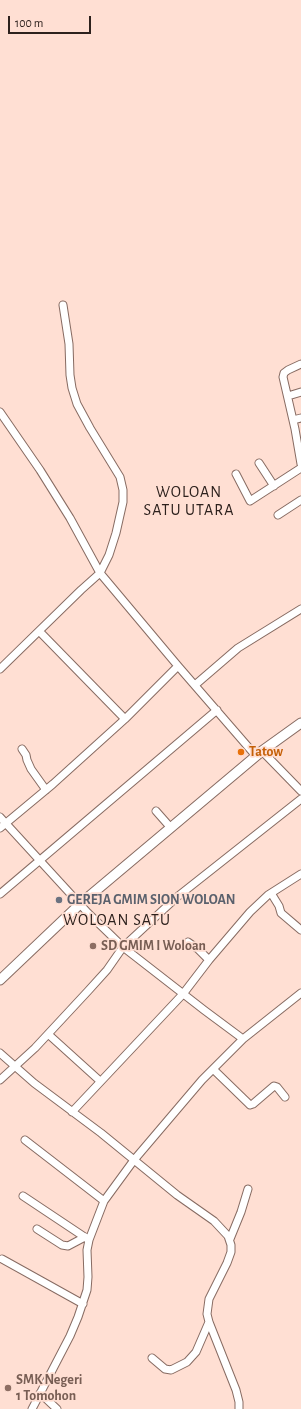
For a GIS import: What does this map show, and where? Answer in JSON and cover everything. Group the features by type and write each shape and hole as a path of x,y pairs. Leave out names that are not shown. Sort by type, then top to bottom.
{"main road":[{"path":"0,980 80,904 259,754 301,723"}],"street":[{"path":"0,669 100,573 109,555 120,519 123,502 123,490 120,477 77,404 72,388 69,344 63,306"},
{"path":"301,364 288,370 284,373 283,377 300,445 301,464"},
{"path":"288,396 301,392"},
{"path":"0,412 63,506 100,573 217,710 259,754 301,791"},
{"path":"293,420 301,418"},
{"path":"259,463 274,486"},
{"path":"236,474 250,501 301,468"},
{"path":"278,514 301,500"},
{"path":"195,685 238,648 301,609"},
{"path":"39,631 125,719"},
{"path":"3,826 46,790 125,719 178,666"},
{"path":"0,894 217,710"},
{"path":"22,749 31,768 46,790"},
{"path":"0,1080 48,1034 107,970 123,947 177,897 301,799"},
{"path":"156,811 171,828"},
{"path":"0,817 3,826 39,860 123,947 243,1039"},
{"path":"72,1112 183,994 209,960 250,912 271,893 301,874"},
{"path":"271,893 279,906 281,913 301,930"},
{"path":"188,942 209,960"},
{"path":"32,1409 70,1336 83,1304 87,1290 88,1277 87,1238 104,1202 134,1160 194,1089 243,1039 301,993"},
{"path":"48,1034 100,1081"},
{"path":"0,1053 14,1067 34,1083 177,1195 219,1225 230,1239 231,1252 209,1299 207,1314 236,1390 239,1409"},
{"path":"213,1069 250,1105 254,1104 274,1086 277,1087 285,1097"},
{"path":"25,1140 104,1202"},
{"path":"230,1239 241,1212 248,1189"},
{"path":"23,1196 87,1238"},
{"path":"37,1230 62,1245 68,1246 87,1238"},
{"path":"2,1259 83,1304"},
{"path":"152,1358 164,1369 171,1370 187,1362 196,1352 209,1322"},
{"path":"40,1393 57,1409"}],"place":[{"name":"Tatow","path":"241,752"},
{"name":"GEREJA GMIM SION WOLOAN","path":"59,900"},
{"name":"SD GMIM I Woloan","path":"93,946"},
{"name":"SMK Negeri 1 Tomohon","path":"8,1388"}],"district":[{"name":"WOLOAN SATU UTARA","path":"189,501"},
{"name":"WOLOAN SATU","path":"117,920"}]}
